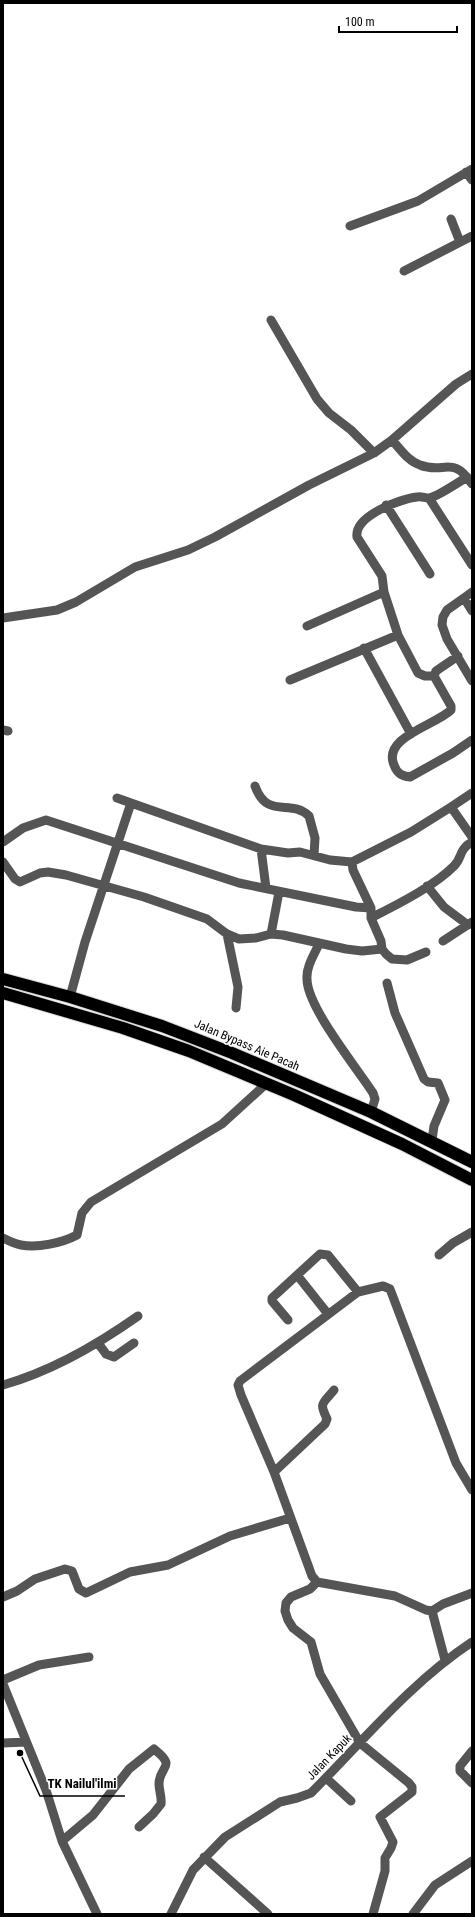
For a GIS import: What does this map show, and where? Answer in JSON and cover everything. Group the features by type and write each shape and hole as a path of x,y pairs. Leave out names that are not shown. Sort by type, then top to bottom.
{"highway":[{"name":"Jalan Bypass Aie Pacah","path":"3,979 70,997 162,1026 232,1053 371,1112 432,1140 472,1162"},
{"path":"3,993 123,1028 189,1051 267,1083 402,1144 472,1180"},
{"path":"430,1158 432,1140"}],"street":[{"path":"350,226 418,201 469,170 472,180"},
{"path":"451,219 460,242"},
{"path":"404,270 472,236"},
{"path":"271,320 317,399 329,413 351,430 374,453"},
{"path":"3,618 49,611 76,602 128,570 188,550 215,537 309,485 374,453 392,440 456,384 472,374"},
{"path":"392,440 412,462 422,466 455,467 470,481 429,498 419,496 386,505 366,520 358,528 356,533 357,537 382,576 384,592 398,635 418,673 425,676 434,676"},
{"path":"429,498 472,565"},
{"path":"386,505 430,574"},
{"path":"307,626 384,592"},
{"path":"472,592 448,610 443,617 442,626 447,639 472,681"},
{"path":"464,598 472,611"},
{"path":"290,680 398,635"},
{"path":"364,648 412,734"},
{"path":"434,676 436,671 458,656"},
{"path":"434,676 451,706 451,710 397,744 391,753 391,760 396,771 402,776 410,777 453,753 472,740"},
{"path":"255,786 258,796 266,803 302,811 309,816 315,838 314,855"},
{"path":"117,798 261,849 288,853 300,852 330,860 352,862 411,832 472,793"},
{"path":"70,997 83,948 119,843 130,803"},
{"path":"451,807 472,837"},
{"path":"3,842 23,828 46,820 230,880 279,892 371,908"},
{"path":"371,918 401,903 454,866 463,849 472,842"},
{"path":"261,849 266,888"},
{"path":"3,862 15,879 20,882 40,873 48,872 66,875 144,897 207,919 227,934 239,938 256,938 271,934 284,935 319,944 362,951 382,949"},
{"path":"352,862 353,870 371,908 371,918 381,941 382,949 392,959 399,960 417,958 426,952"},
{"path":"427,886 444,907 470,924 443,941"},
{"path":"271,934 279,892"},
{"path":"227,934 238,987 236,1008"},
{"path":"319,944 307,971 308,988 322,1016 373,1093 375,1099 371,1112"},
{"path":"387,983 395,1013 424,1079 428,1082 438,1083 445,1100 434,1126 432,1140"},
{"path":"3,1238 20,1245 33,1246 67,1240 77,1235 82,1213 91,1202 222,1124 267,1083"},
{"path":"439,1255 452,1243 472,1232"},
{"path":"288,1320 272,1301 272,1298 320,1254 326,1254 358,1292"},
{"path":"297,1275 328,1314"},
{"path":"472,1490 456,1463 390,1289 383,1286 358,1292 242,1379 238,1385 240,1395 274,1472 312,1576 318,1582 395,1596 426,1610 432,1611 443,1604 472,1593"},
{"path":"3,1385 45,1369 98,1343 138,1316"},
{"path":"98,1343 106,1354 114,1357 134,1343"},
{"path":"274,1472 326,1424 327,1420 321,1409 322,1405 334,1390"},
{"path":"3,1596 17,1591 35,1579 66,1569 72,1571 79,1589 86,1593 130,1572 168,1565 230,1536 290,1518"},
{"path":"318,1582 310,1589 291,1597 286,1603 285,1611 293,1628 311,1642 320,1674 360,1743 409,1783 412,1790 380,1817 393,1842 385,1858 384,1872 373,1914"},
{"path":"432,1611 445,1660"},
{"name":"Jalan Kapuk","path":"171,1914 194,1870 204,1857 224,1837 266,1809 280,1802 311,1793 423,1678 445,1660 472,1642"},
{"path":"3,1680 39,1665 89,1657"},
{"path":"3,1684 46,1790 62,1841 97,1914"},
{"path":"3,1743 26,1742"},
{"path":"62,1841 96,1812 129,1769 154,1749 165,1758 166,1762 159,1784 161,1804 139,1828"},
{"path":"472,1751 460,1766 460,1771 472,1783"},
{"path":"326,1778 351,1801"},
{"path":"204,1857 268,1914"},
{"path":"413,1914 435,1885 472,1861"}],"place":[{"name":"TK Nailul'ilmi","path":"20,1753"}]}
